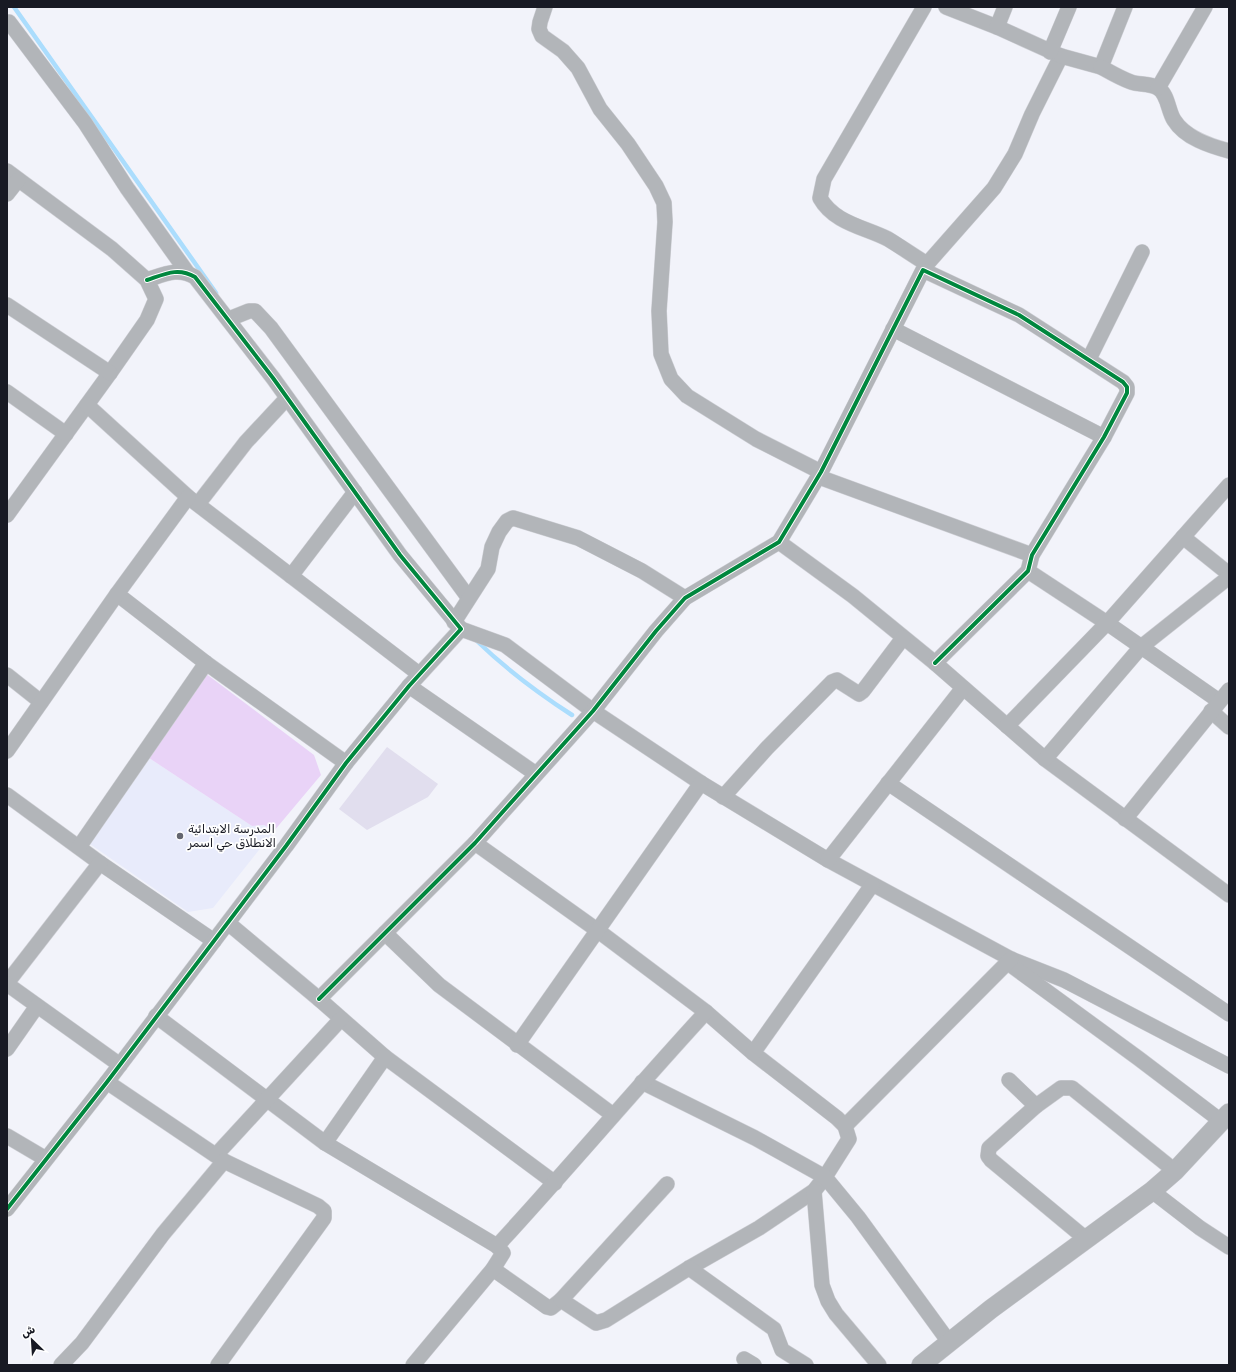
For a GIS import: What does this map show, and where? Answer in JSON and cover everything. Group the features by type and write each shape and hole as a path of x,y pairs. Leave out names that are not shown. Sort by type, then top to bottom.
{"street":[{"path":"545,7 539,29 542,36 563,51 578,68 600,109 628,144 656,186 664,203 665,222 659,311 661,354 671,379 687,396 756,439 820,474 1032,555"},
{"path":"924,7 824,180 820,198 826,208 839,218 887,239 925,267 1019,315 1089,359 1123,382 1127,387 1127,393 1104,437 1032,555 1028,571 935,663"},
{"path":"946,7 997,27 1055,54 1100,67 1132,83 1146,84 1158,88 1165,96 1174,120 1186,134 1214,147 1229,151"},
{"path":"997,27 1005,7"},
{"path":"319,999 475,843 593,711 656,631 685,598 779,542 820,474 925,267 994,188 1015,154 1055,54 1069,7"},
{"path":"1100,67 1125,7"},
{"path":"1158,88 1205,7"},
{"path":"8,22 85,123 127,188 186,272 195,278 229,319 400,555 457,626 504,645 593,711 722,797 828,860 1009,961 1138,1058 1225,1117 1175,1171 1152,1191 1086,1238 921,1365"},
{"path":"7,194 12,176 86,228 147,280 156,299 154,308 110,373 7,515"},
{"path":"1089,359 1142,252"},
{"path":"147,280 174,272 186,272"},
{"path":"7,305 110,373"},
{"path":"229,319 249,311 255,311 271,328 468,597"},
{"path":"893,329 1104,437"},
{"path":"7,392 66,434"},
{"path":"7,751 117,594 193,501 287,398"},
{"path":"87,406 193,501 419,674"},
{"path":"1007,726 1107,623 1229,485"},
{"path":"291,576 355,492"},
{"path":"7,1209 107,1082 228,923 346,763 457,626 468,597 488,569 492,547 499,532 507,521 513,518 578,538 642,571 685,598"},
{"path":"1183,537 1229,574"},
{"path":"779,542 853,596 935,663 962,688 1046,759 1229,895"},
{"path":"1028,571 1141,647 1215,706 1229,727"},
{"path":"1046,759 1141,647 1229,578"},
{"path":"117,594 206,663 346,763"},
{"path":"722,797 767,748 832,682 837,680 842,682 859,694 863,691 903,638"},
{"path":"79,847 206,663"},
{"path":"7,675 41,702"},
{"path":"409,686 536,774"},
{"path":"828,860 962,688"},
{"path":"1125,819 1229,690"},
{"path":"517,1045 701,783"},
{"path":"888,783 1229,1014"},
{"path":"7,795 214,941"},
{"path":"475,843 597,930 706,1012 753,1053 845,1126 849,1139 825,1177 814,1191 759,1228 689,1268 606,1320 596,1323 561,1300"},
{"path":"100,862 7,984 120,1065"},
{"path":"753,1053 872,885"},
{"path":"228,923 319,999 385,1057 555,1183"},
{"path":"385,933 439,985 517,1045 613,1115"},
{"path":"1009,961 1064,980 1229,1066"},
{"path":"845,1126 1009,961"},
{"path":"7,1049 37,1006"},
{"path":"497,1246 555,1183 642,1082 706,1012"},
{"path":"156,1016 325,1143 497,1246 503,1253 493,1269 412,1365"},
{"path":"61,1365 82,1343 220,1158 267,1100 341,1018"},
{"path":"325,1143 385,1057"},
{"path":"1009,1080 1036,1106"},
{"path":"107,1082 220,1158 318,1206 324,1211 324,1218 218,1365"},
{"path":"642,1082 755,1138 825,1177 858,1217 949,1342"},
{"path":"1086,1238 988,1156 989,1148 1036,1106 1061,1088 1072,1088 1175,1171"},
{"path":"7,1136 46,1159"},
{"path":"493,1269 547,1307 551,1308 556,1306 667,1184"},
{"path":"814,1191 822,1285 828,1301 836,1314 879,1365"},
{"path":"1152,1191 1200,1228 1229,1247"},
{"path":"689,1268 774,1329 782,1350 806,1365"}],"shaded area":[{"path":"205,673 314,755 321,775 274,831 264,825 252,826 146,756"},
{"name":"المدرسة الابتدائية الانطلاق حي اسمر","path":"146,756 252,826 264,825 274,831 213,908 188,912 87,842"}],"building":[{"path":"387,747 438,784 428,797 367,830 339,809"}],"waterway":[{"path":"14,7 216,293"},
{"path":"477,641 523,680 572,715"}],"cycle path":[{"path":"319,999 475,843 593,711 656,631 685,598 779,542 821,472 923,270 1019,315 1123,382 1127,387 1127,393 1104,437 1032,555 1028,571 935,663"},
{"path":"7,1209 107,1082 286,846 346,763 409,686 461,629 400,555 273,378 195,277 183,272 171,272 147,280"}],"place":[{"name":"المدرسة الابتدائية الانطلاق حي اسمر","path":"180,836"}]}
